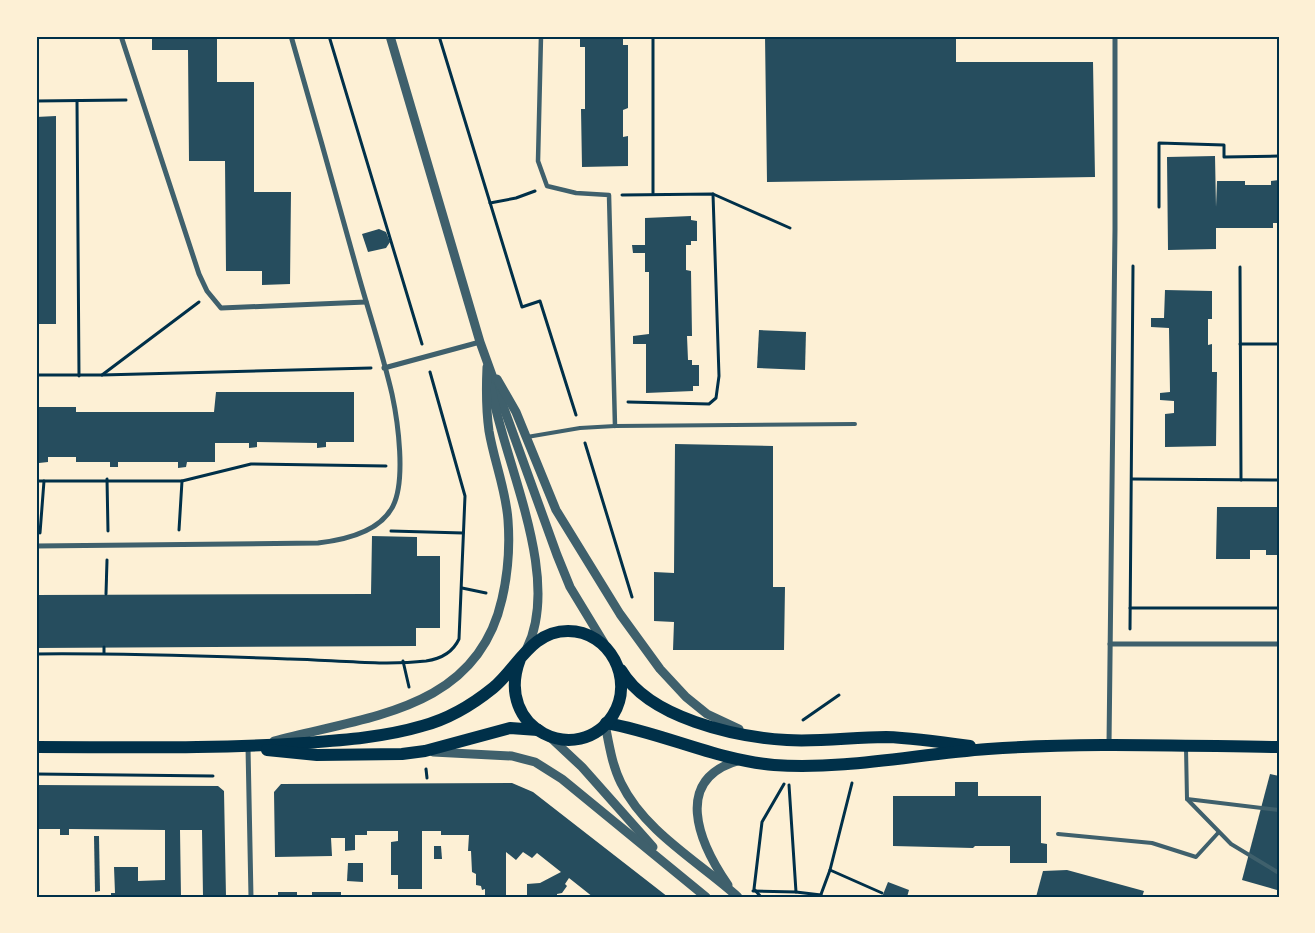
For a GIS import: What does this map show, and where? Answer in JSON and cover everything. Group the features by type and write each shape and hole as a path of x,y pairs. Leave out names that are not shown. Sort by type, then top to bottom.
{"main road":[{"path":"36,748 248,747 339,740 400,732 453,715 483,696 502,680 523,655 545,636 570,631 590,636 606,648 636,690 657,704 697,721 760,738 789,740 910,738 989,749"},
{"path":"523,655 514,677 515,697 523,716 542,733"},
{"path":"248,747 317,756 383,756 425,751 510,728 573,739 590,734 605,724 616,708 621,691 621,675 617,664"},
{"path":"605,724 638,730 712,754 776,765 825,765 989,749 1108,746 1279,746"}],"street":[{"path":"121,36 199,274 210,295 221,308 366,302"},
{"path":"38,546 318,544 334,542 378,524 393,506 400,484 400,467 392,394 291,36"},
{"path":"390,36 487,362 570,587 606,648"},
{"path":"541,36 538,161 547,186 576,193 609,195 615,426"},
{"path":"1108,746 1116,229 1115,36"},
{"path":"384,368 480,342"},
{"path":"487,362 516,412 565,526 620,614 660,669 686,697 707,714 760,738"},
{"path":"487,362 498,423 520,498 538,575 538,619 523,655"},
{"path":"252,897 248,747 340,726 383,713 427,696 460,675 484,648 499,610 509,555 506,502 488,420 487,362"},
{"path":"1110,644 1279,644"},
{"path":"605,724 616,771 638,809 660,832 736,895"},
{"path":"542,733 582,767 670,866"},
{"path":"425,751 512,756 535,762 562,779 706,897"},
{"path":"736,895 706,847 697,821 697,809 701,789 711,774 724,765 741,760"}],"lane":[{"path":"527,436 580,428 615,426 855,424"},
{"path":"1186,746 1187,799 1218,833 1231,844 1279,873"},
{"path":"1187,799 1279,810"},
{"path":"1058,834 1152,843 1196,857 1218,833"}],"path":[{"path":"328,36 384,217"},
{"path":"439,36 522,307 540,301 634,605"},
{"path":"653,36 653,193"},
{"path":"36,102 142,99"},
{"path":"77,101 79,376"},
{"path":"1159,207 1159,143 1224,144 1224,156 1279,156"},
{"path":"490,203 516,198 547,186"},
{"path":"609,195 653,193 713,194 790,228"},
{"path":"614,402 709,404 716,398 719,376 713,194"},
{"path":"1130,644 1133,266"},
{"path":"1240,267 1241,480"},
{"path":"102,376 210,295"},
{"path":"1240,344 1279,344"},
{"path":"36,375 102,376 384,368"},
{"path":"36,481 107,479 182,481 251,464 400,467"},
{"path":"106,594 108,546 107,479"},
{"path":"1132,479 1279,480"},
{"path":"38,546 44,481"},
{"path":"178,546 182,481"},
{"path":"36,654 104,654 375,662 427,660 443,656 455,648 459,639 466,496"},
{"path":"364,531 463,533"},
{"path":"1130,608 1279,608"},
{"path":"104,647 104,654"},
{"path":"789,740 789,730 839,695"},
{"path":"36,774 213,776"},
{"path":"751,893 754,889 762,822 788,777 796,892"},
{"path":"754,889 820,896 830,870 853,777"},
{"path":"830,870 882,892"},
{"path":"754,889 761,897"}],"building":[{"path":"152,36 217,36 217,82 254,82 254,192 291,192 290,284 262,285 262,271 226,271 225,161 189,161 188,50 152,50"},
{"path":"580,36 623,36 623,45 628,45 628,108 623,110 623,137 628,136 628,166 582,167 581,109 585,109 585,47 580,47"},
{"path":"765,36 956,36 956,62 1093,62 1095,177 767,182"},
{"path":"56,116 56,324 36,324 36,117"},
{"path":"1215,156 1216,207 1217,181 1245,181 1245,185 1271,185 1271,181 1279,180 1279,223 1273,223 1273,228 1216,228 1216,249 1168,250 1167,157"},
{"path":"691,216 691,220 697,221 697,241 691,241 691,245 686,245 686,270 691,271 692,336 687,336 688,360 692,360 692,365 699,365 699,386 693,386 693,391 646,393 646,344 633,344 633,336 649,334 649,272 645,272 645,253 633,253 632,245 645,245 645,218"},
{"path":"379,229 386,232 390,242 386,248 368,252 362,234"},
{"path":"1165,290 1212,291 1212,319 1208,319 1208,345 1212,344 1212,372 1217,372 1216,446 1165,447 1165,414 1174,413 1174,401 1160,400 1160,393 1170,392 1169,328 1151,327 1151,318 1164,318"},
{"path":"759,330 806,332 805,370 757,368"},
{"path":"216,392 354,392 354,442 326,442 326,447 317,448 317,443 257,442 257,447 249,448 249,443 215,443 215,462 187,462 186,467 178,468 178,462 118,462 118,467 110,467 110,462 76,462 76,457 48,457 48,462 39,463 39,458 36,458 36,407 76,407 76,412 214,412"},
{"path":"675,444 773,446 773,587 785,587 784,650 673,650 674,622 654,621 654,572 674,573"},
{"path":"1217,507 1279,507 1279,555 1266,555 1266,550 1250,550 1250,559 1216,559"},
{"path":"372,536 417,537 417,556 440,556 440,628 416,628 416,646 36,648 36,595 371,594"},
{"path":"1270,774 1279,776 1277,890 1242,880"},
{"path":"955,782 978,782 978,796 1041,796 1041,843 1047,844 1047,863 1010,863 1010,846 975,846 973,848 893,846 893,796 955,796"},
{"path":"512,783 533,792 668,897 593,897 569,878 565,884 567,886 562,893 557,894 557,897 527,897 527,884 540,883 561,872 537,853 532,858 523,852 516,860 506,852 506,897 485,897 485,889 482,890 481,886 476,885 476,874 472,872 471,851 468,851 469,835 441,835 441,831 422,831 422,889 398,889 398,875 391,875 391,842 398,841 398,831 367,831 367,835 355,835 355,850 345,851 345,838 331,838 332,856 275,857 274,792 281,784"},
{"path":"36,785 218,786 224,791 226,897 203,897 202,830 180,830 181,897 111,897 111,893 115,893 114,867 138,867 138,881 165,880 165,830 69,829 69,835 60,835 60,829 36,829"},
{"path":"94,836 99,836 100,891 95,892"},
{"path":"434,846 441,846 442,859 434,859"},
{"path":"348,863 363,863 363,882 347,881"},
{"path":"1067,870 1144,891 1142,897 1036,897 1043,871"},
{"path":"888,882 909,890 907,897 882,897"},
{"path":"278,892 297,892 297,897 278,897"},
{"path":"312,892 341,892 341,897 312,897"}]}
